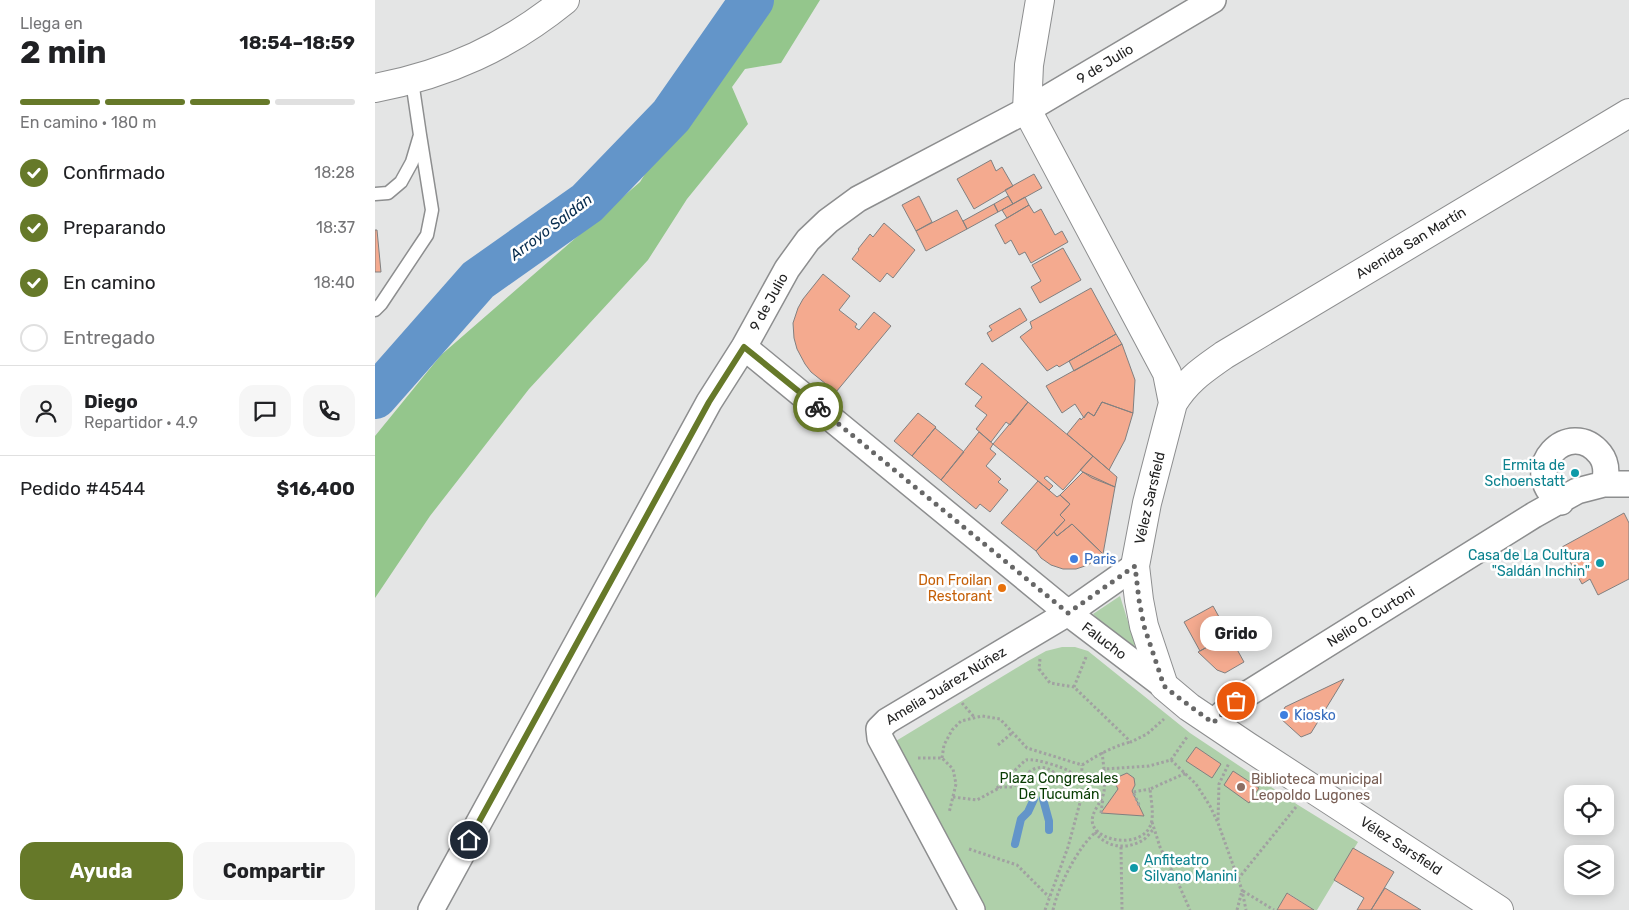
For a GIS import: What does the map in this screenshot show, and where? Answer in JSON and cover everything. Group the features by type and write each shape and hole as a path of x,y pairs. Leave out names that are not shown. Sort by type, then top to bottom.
{"main road":[{"path":"375,88 412,81 454,67 507,42 565,0"},
{"path":"1027,110 1029,65 1040,0"},
{"name":"Vélez Sarsfield","path":"1027,110 1167,373 1173,403 1147,503 1135,566 1144,626 1164,686 1175,695 1202,728 1309,786 1499,910"},
{"name":"Avenida San Martín","path":"1173,403 1182,388 1195,375 1224,355 1629,113"},
{"path":"1167,373 1195,375"}],"street":[{"name":"9 de Julio","path":"431,910 709,402 744,347 787,269 808,240 858,199 1027,110 1213,0"},
{"name":"Falucho","path":"744,347 1068,613 1164,686"},
{"name":"Nelio O. Curtoni","path":"1553,494 1543,475 1544,465 1556,447 1566,442 1577,441 1587,444 1596,450 1629,484"},
{"path":"1603,458 1607,475 1604,484"},
{"name":"Nelio O. Curtoni","path":"1202,728 1236,701 1534,516 1553,494 1577,492 1604,484 1629,484"},
{"name":"Amelia Juárez Núñez","path":"972,910 880,738 879,729 887,721 1068,613 1135,566"}],"lane":[{"path":"375,310 381,304 427,235 432,210 412,81"},
{"path":"375,194 388,193 401,182 412,162 420,135"}],"path":[{"path":"1042,629 1039,669 1050,682 1074,687 1131,742"},
{"path":"1074,687 1088,652"},
{"path":"1082,765 1102,752 1147,734 1168,715"},
{"path":"941,758 944,745 952,730 961,721 983,716 1000,719 1027,748 1082,765"},
{"path":"1104,769 1149,766 1171,760 1202,728"},
{"path":"998,745 1013,733"},
{"path":"1101,813 1104,793 1102,752"},
{"path":"897,770 915,758 941,758 953,769 956,784 949,814"},
{"path":"953,797 977,800 996,789 1004,780 1015,773 1019,765 1025,760 1034,760 1068,770 1082,782"},
{"path":"1171,760 1196,784 1210,806 1242,890 1247,910"},
{"path":"1218,823 1219,784 1230,760"},
{"path":"1045,910 1068,848 1081,799 1082,765"},
{"path":"996,789 1013,787 1029,772 1043,768 1056,774 1061,780 1066,796 1081,799"},
{"path":"1139,805 1133,792 1150,789 1186,773"},
{"path":"1238,880 1298,804 1309,786"},
{"path":"1150,789 1152,822 1160,848 1190,910"},
{"path":"1104,793 1093,815 1092,822 1096,832 1103,841 1121,847 1136,844 1144,840 1154,828"},
{"path":"1096,832 1115,839 1132,840 1145,834 1152,822"},
{"path":"1053,910 1056,898 1075,859 1096,832"},
{"path":"1121,847 1122,910"},
{"path":"966,848 1017,865 1049,897"},
{"path":"1237,910 1242,890"},
{"path":"1242,890 1274,910"}],"green space":[{"path":"754,0 820,0 781,63 745,69 732,87 748,124 687,199 648,260 529,389 430,516 375,598 375,436 441,355 640,182"},
{"path":"1120,596 1135,644 1134,648 1128,648 1093,614"},
{"name":"Plaza Congresales De Tucumán","path":"1062,647 1075,647 1088,651 1190,733 1298,805 1358,842 1317,910 1314,910 1288,893 1277,910 980,910 891,744 1028,661 1046,651"}],"building":[{"path":"991,160 996,171 1002,167 1013,186 974,209 957,179"},
{"path":"1034,174 1042,188 1013,204 1005,190"},
{"path":"919,196 932,222 916,231 902,205"},
{"path":"1008,196 1013,204 998,212 994,204"},
{"path":"1025,197 1029,205 1007,218 1002,210"},
{"path":"994,204 998,212 967,229 963,221"},
{"path":"1029,205 1034,213 1041,209 1055,235 1062,231 1068,242 1031,263 1025,252 1019,255 1011,240 1005,244 995,225"},
{"path":"957,210 967,229 926,251 916,231"},
{"path":"884,223 915,250 893,278 887,273 880,282 852,259 870,234 873,237"},
{"path":"375,230 377,230 381,272 375,272"},
{"path":"1063,248 1081,280 1040,303 1031,287 1041,281 1032,265"},
{"path":"823,274 850,296 839,310 857,324 855,327 859,330 874,312 891,326 836,392 811,372 797,349 794,338 793,323 798,308"},
{"path":"1091,288 1116,334 1059,367 1057,365 1047,371 1020,337 1032,328 1030,322"},
{"path":"1020,308 1027,320 992,342 987,333 992,330 989,326"},
{"path":"1116,334 1122,344 1074,371 1069,361"},
{"path":"1122,344 1135,380 1133,413 1102,402 1094,416 1088,412 1084,418 1075,404 1062,413 1046,386"},
{"path":"982,363 1028,402 1010,425 1006,422 991,442 976,429 987,415 975,406 982,397 965,384"},
{"path":"1028,402 1093,456 1063,490 1047,476 1044,478 1053,486 1049,490 993,444"},
{"path":"1102,402 1133,413 1125,440 1109,470 1067,434 1080,418 1081,420 1088,412 1094,416"},
{"path":"918,413 936,427 912,456 894,441"},
{"path":"935,428 964,452 941,480 912,456"},
{"path":"979,432 993,444 990,449 996,454 986,466 1001,479 998,482 1008,490 990,512 980,504 976,509 941,480"},
{"path":"1093,456 1117,477 1115,487 1092,478 1080,470"},
{"path":"1083,472 1115,487 1103,554 1072,524 1057,536 1054,532 1065,520 1060,515 1070,504 1060,495"},
{"path":"1038,481 1057,497 1060,495 1070,504 1060,515 1065,520 1036,551 1001,523"},
{"name":"Casa de La Cultura \"Saldán Inchin\"","path":"1624,513 1629,523 1629,579 1598,595 1590,579 1582,584 1562,547"},
{"path":"1072,524 1103,554 1088,565 1076,569 1063,569 1051,565 1041,558 1036,551 1054,532 1057,536"},
{"path":"1213,606 1229,635 1200,651 1184,622"},
{"path":"1229,635 1244,662 1225,673 1217,670 1198,652"},
{"path":"1344,679 1311,733 1301,737 1280,718 1285,707"},
{"path":"1196,747 1221,764 1212,778 1186,761"},
{"name":"Biblioteca municipal Leopoldo Lugones","path":"1233,771 1259,788 1249,803 1224,785"},
{"path":"1127,773 1134,778 1135,785 1132,791 1144,816 1101,813 1118,789 1115,783 1118,777"},
{"path":"1353,848 1394,872 1371,910 1357,910 1364,898 1334,880"},
{"path":"1385,888 1421,910 1371,910"},
{"path":"1287,893 1314,910 1277,910"}],"waterway":[{"name":"Arroyo Saldán","path":"375,397 478,280 587,203 671,116 752,0"},
{"path":"1015,844 1021,819 1028,812 1034,799"},
{"path":"1043,799 1049,821 1049,830"}],"way so far":[{"path":"818,407 1068,613 1135,566 1144,626 1164,686 1189,707 1213,723 1236,701"}],"place":[{"name":"Ermita de Schoenstatt","path":"1575,473"},
{"name":"Paris","path":"1074,559"},
{"name":"Casa de La Cultura \"Saldán Inchin\"","path":"1600,563"},
{"name":"Don Froilan Restorant","path":"1002,588"},
{"name":"Grido","path":"1236,701"},
{"name":"Kiosko","path":"1284,715"},
{"name":"Biblioteca municipal Leopoldo Lugones","path":"1241,787"},
{"name":"Anfiteatro Silvano Manini","path":"1134,868"}],"route":[{"path":"469,840 709,402 744,347 818,407"}]}
